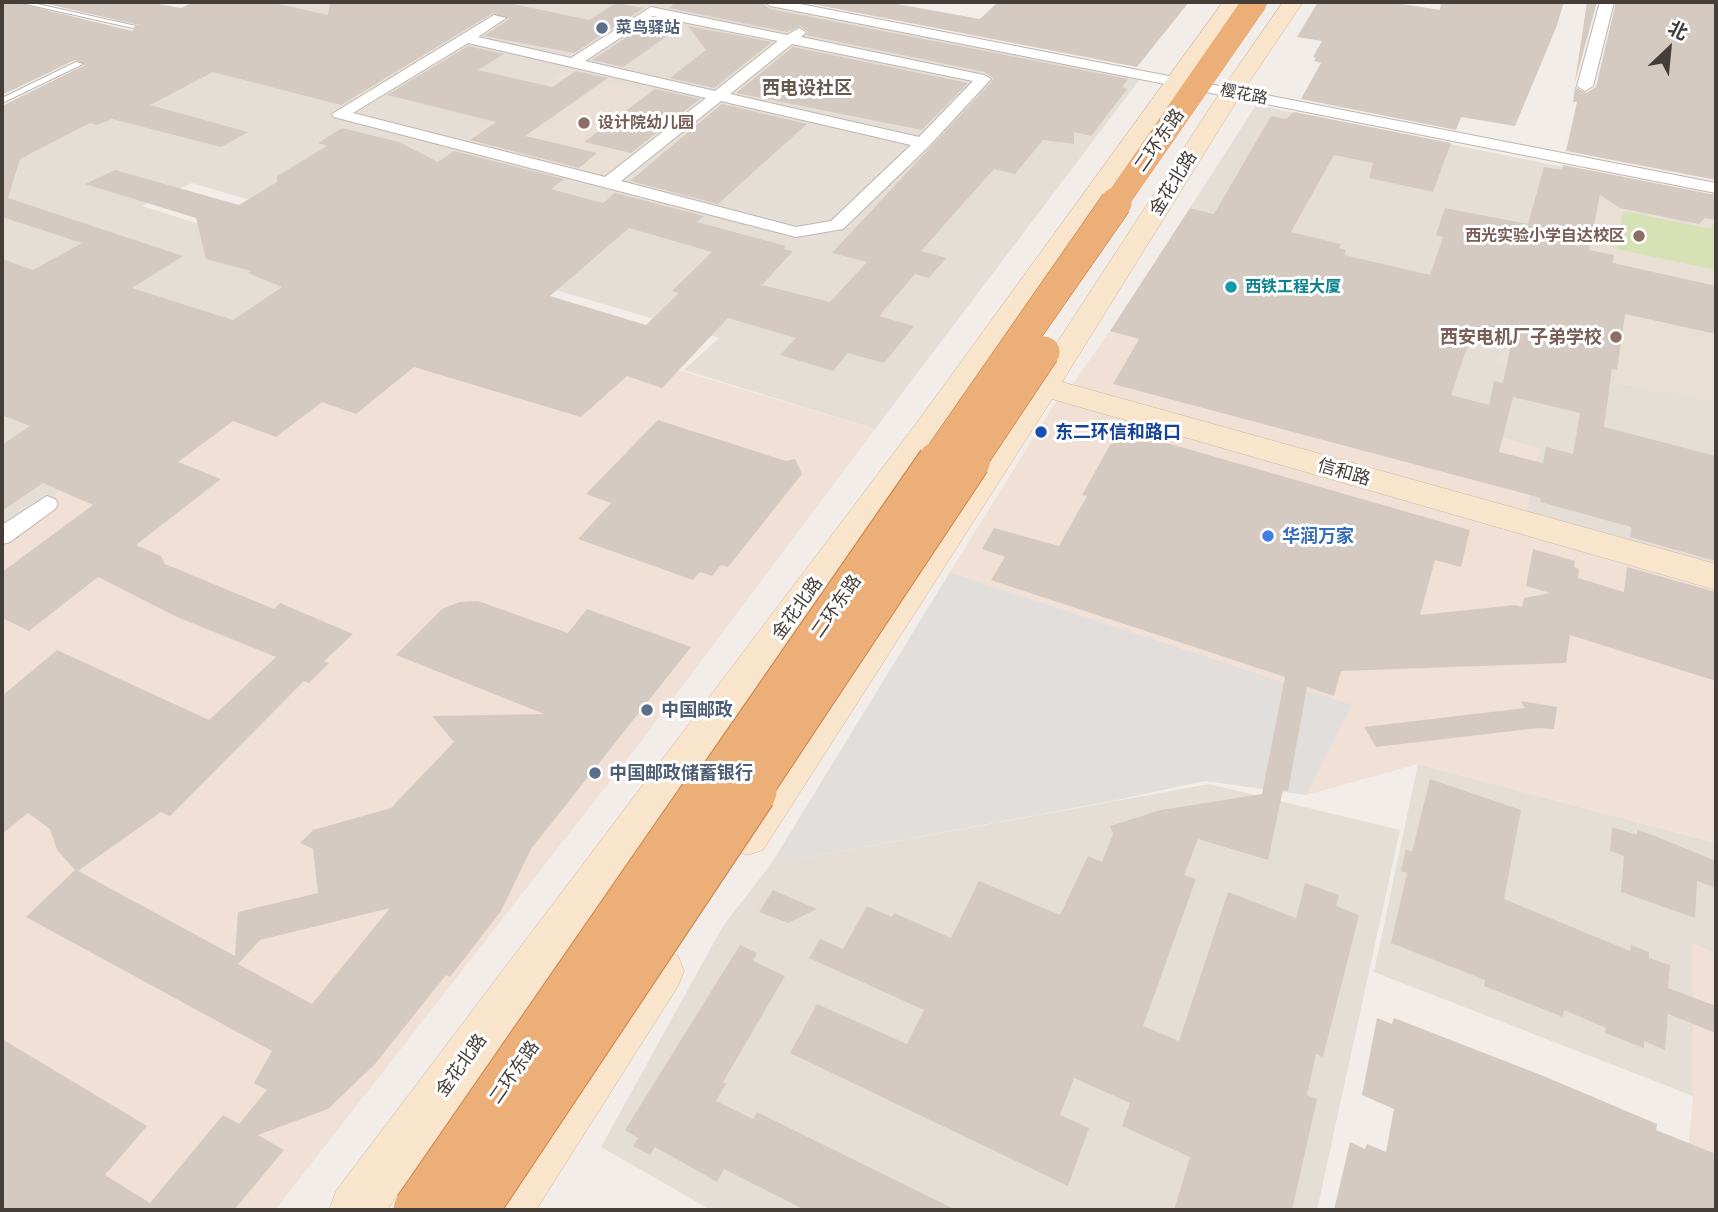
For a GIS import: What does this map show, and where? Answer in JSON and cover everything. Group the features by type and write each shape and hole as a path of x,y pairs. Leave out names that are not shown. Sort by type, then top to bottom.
{"highway":[{"name":"二环东路","path":"418,1210 1255,2"},
{"name":"二环东路","path":"473,1210 1277,2"}],"main road":[{"name":"金花北路","path":"355,1210 972,366 1233,2"},
{"name":"金花北路","path":"505,1210 1044,387 1232,91 1293,2"},
{"name":"信和路","path":"972,366 1716,577"}],"street":[{"name":"樱花路","path":"771,2 1716,188"},
{"path":"1585,86 1607,2"},
{"path":"499,18 340,114 796,232 837,225 984,79 651,10 573,63"},
{"path":"608,184 824,12"},
{"path":"465,38 922,143"},
{"path":"2,536 47,504"}],"lane":[{"path":"20,2 133,26"},
{"path":"2,101 79,64"}],"shaded area":[{"path":"233,2 748,2 1140,79 875,429 684,370 719,338 192,183 142,206 369,277 2,531 2,127 158,49 172,32"},
{"name":"设计院幼儿园","path":"564,71 704,104 616,174 593,174 460,142"},
{"path":"1256,105 1573,169 1548,294 1498,362 1716,400 1716,565 1526,512 1539,449 1287,380 1340,244 1190,208"},
{"path":"1573,169 1716,198 1716,400 1498,362 1548,294"},
{"path":"369,277 875,429 639,744 275,1210 2,1210 2,531"},
{"path":"1110,331 1540,448 1526,512 1072,385"},
{"path":"1058,398 1716,591 1716,843 1418,764 1306,795 1351,705 950,572"},
{"path":"950,572 1352,705 1306,795 1205,781 1107,802 771,864"},
{"path":"1418,764 1716,843 1716,953 1693,945 1693,1096 1374,972"},
{"path":"1209,784 1400,830 1317,1210 711,1210 601,1147 723,926 771,864"},
{"path":"1693,944 1716,953 1716,1210 1682,1210 1693,1096"}],"green space":[{"path":"1623,211 1711,229 1713,224 1716,225 1716,270 1617,249"}],"building":[{"path":"2,2 14,2 132,31 138,25 39,2 147,2 181,8 194,2 270,2 328,15 330,2 504,2 589,20 616,3 644,8 574,53 484,36 509,19 493,13 341,105 213,72 150,105 248,132 221,147 112,119 97,125 90,123 20,159 8,198 183,256 132,288 233,320 282,287 248,273 251,271 206,259 196,218 85,184 115,170 239,205 277,182 277,176 327,146 318,143 342,128 399,142 438,162 454,151 564,179 551,189 603,203 615,193 704,216 697,222 786,246 783,249 793,251 762,285 830,302 867,262 832,253 994,79 985,72 806,35 809,32 800,26 787,32 669,8 673,5 671,2 762,2 770,9 1128,79 1122,87 1127,89 1091,136 1074,132 1074,144 1043,140 1015,174 994,169 921,251 946,258 929,278 915,274 879,316 914,326 884,363 848,353 833,371 780,355 796,338 728,318 662,388 627,376 581,417 414,367 356,414 322,402 276,437 233,421 178,462 221,479 136,545 161,556 165,564 274,609 280,603 353,634 324,661 329,663 309,683 304,681 170,816 161,812 78,871 235,956 238,912 318,893 313,849 300,843 313,830 391,808 454,742 432,716 544,714 396,655 442,609 460,602 478,601 568,633 587,609 691,647 531,849 501,911 450,977 446,975 375,1064 328,1109 258,1135 284,1150 234,1210 2,1210 2,1039 147,1126 105,1175 150,1203 223,1115 239,1124 267,1090 254,1083 272,1051 26,917 75,870 57,850 50,829 28,813 2,834 2,696 57,650 209,720 276,657 177,617 98,577 29,631 2,618 2,572 93,505 43,483 2,511 2,445 30,426 2,415 2,259 33,270 82,243 2,217 2,106 85,65 75,60 2,95","holes":["629,228 712,252 672,291 679,293 646,325 550,296","390,908 312,1004 238,964 260,940"]},
{"path":"802,2 886,2 980,19 998,2 1189,2 1137,67"},
{"path":"1318,2 1390,2 1440,10 1441,2 1564,2 1556,28 1515,126 1461,117 1456,130 1301,99 1321,63 1314,61 1316,58 1313,57 1322,41 1297,37"},
{"path":"1587,2 1597,2 1575,82"},
{"path":"1616,2 1716,2 1716,180 1566,151 1577,102 1573,102 1575,87 1586,93 1596,87"},
{"path":"654,19 683,25 623,67 592,60"},
{"path":"688,26 772,42 714,88 670,78 706,50"},
{"path":"468,46 504,54 478,70 552,87 576,71 608,78 525,136 597,153 579,168 470,140 496,122 387,95"},
{"path":"793,47 968,83 922,130 736,93"},
{"path":"655,89 700,99 631,153 584,142"},
{"path":"722,104 807,124 718,204 630,181"},
{"path":"1294,112 1451,143 1433,192 1369,178 1373,163 1334,155 1291,232 1341,244 1339,248 1346,250 1344,255 1430,275 1443,237 1436,235 1445,208 1528,224 1544,167 1562,170 1563,165 1716,195 1716,220 1705,218 1699,224 1620,208 1600,195 1589,250 1614,255 1613,263 1716,286 1716,334 1625,314 1617,370 1612,369 1604,427 1716,456 1716,561 1630,537 1631,527 1540,502 1541,498 1113,384 1139,339 1110,331 1190,208 1214,214 1271,116 1286,119","holes":["1471,335 1511,344 1503,383 1494,381 1489,405 1451,395","1513,397 1580,413 1573,454 1546,447 1543,463 1499,452"]},
{"path":"658,420 786,461 795,459 802,474 728,567 721,565 712,576 700,572 693,580 578,539 611,503 586,494"},
{"path":"1125,431 1470,530 1461,567 1435,560 1420,615 1515,605 1522,607 1524,598 1550,593 1526,586 1533,549 1575,561 1574,567 1579,569 1578,578 1624,592 1627,567 1716,592 1716,681 1570,635 1566,663 1341,671 1334,696 1307,687 1288,791 1283,790 1268,860 1198,839 1184,875 1196,879 1143,1026 1179,1041 1228,892 1296,918 1305,883 1339,895 1336,906 1359,915 1323,1057 1316,1054 1307,1095 1317,1099 1292,1210 1174,1210 1190,1157 1122,1126 1130,1103 1074,1078 1060,1115 1089,1128 1068,1186 790,1053 817,1004 907,1044 924,1010 809,958 820,939 843,949 867,906 892,917 894,913 951,938 979,881 1060,915 1088,856 1102,862 1113,834 1110,826 1161,810 1262,794 1285,677 991,580 1005,557 982,549 994,528 1059,546 1087,496 1082,495 1115,436 1121,437"},
{"path":"1521,701 1557,707 1554,729 1538,728 1376,747 1364,727 1525,708"},
{"path":"1430,779 1521,810 1504,899 1630,951 1631,945 1649,952 1649,958 1670,965 1668,988 1716,1006 1716,1033 1668,1014 1665,1050 1644,1041 1644,1048 1605,1033 1606,1028 1564,1010 1563,1017 1484,986 1485,980 1391,943 1407,873 1401,871 1406,849 1412,852"},
{"path":"1612,827 1637,835 1637,830 1716,861 1716,888 1697,881 1695,918 1621,892 1624,856 1610,851"},
{"path":"773,890 817,909 788,923 759,912"},
{"path":"740,945 757,953 753,961 785,976 723,1082 726,1084 716,1101 753,1119 757,1112 956,1210 805,1210 724,1169 717,1182 655,1147 650,1155 633,1146 638,1138 625,1130"},
{"path":"1377,1018 1392,1024 1394,1018 1541,1075 1657,1124 1656,1130 1716,1154 1716,1210 1334,1210 1350,1142 1365,1149 1367,1144 1386,1152 1394,1109 1362,1095"}],"place":[{"name":"菜鸟驿站","path":"602,28"},
{"name":"设计院幼儿园","path":"584,123"},
{"name":"西光实验小学自达校区","path":"1639,236"},
{"name":"西铁工程大厦","path":"1231,287"},
{"name":"西安电机厂子弟学校","path":"1616,337"},
{"name":"东二环信和路口","path":"1041,432"},
{"name":"华润万家","path":"1268,536"},
{"name":"中国邮政","path":"647,710"},
{"name":"中国邮政储蓄银行","path":"595,773"}],"district":[{"name":"西电设社区","path":"807,88"}]}
